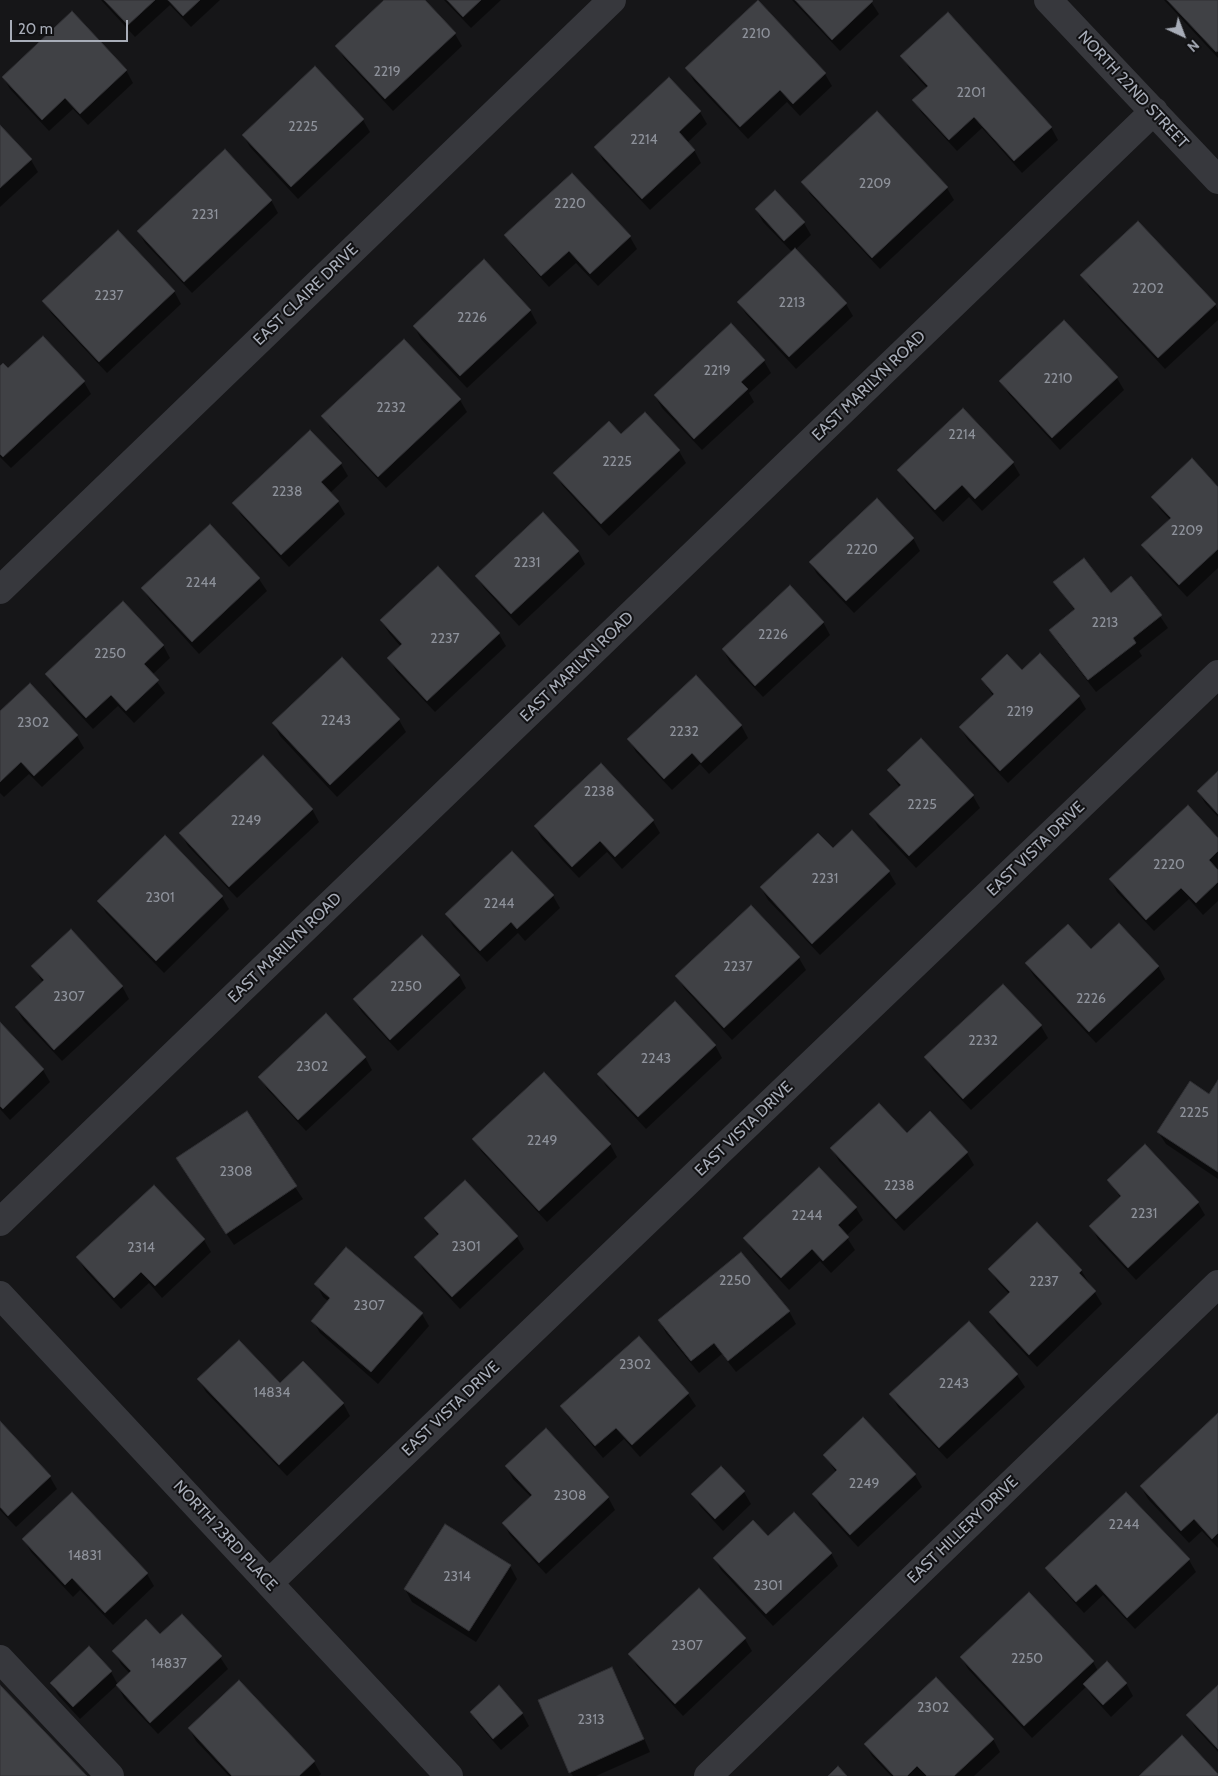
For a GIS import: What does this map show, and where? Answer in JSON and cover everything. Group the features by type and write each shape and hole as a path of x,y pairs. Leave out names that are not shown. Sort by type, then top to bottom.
{"street":[{"name":"EAST CLAIRE DRIVE","path":"0,590 612,0"},
{"name":"NORTH 22ND STREET","path":"1048,0 1218,180"},
{"name":"EAST MARILYN ROAD","path":"0,1222 1154,112"},
{"name":"EAST VISTA DRIVE","path":"269,1583 1218,674"},
{"name":"EAST HILLERY DRIVE","path":"708,1776 1218,1284"},
{"name":"NORTH 23RD PLACE","path":"0,1295 450,1776"},
{"path":"0,1659 110,1776"}],"building":[{"path":"104,0 155,0 128,25"},
{"path":"168,0 200,0 183,16"},
{"path":"384,0 425,0 456,33 385,99 335,46"},
{"path":"447,0 481,0 463,17"},
{"path":"758,0 826,73 793,104 780,90 740,127 685,68"},
{"path":"795,0 872,0 873,1 832,40"},
{"path":"1167,0 1218,0 1218,51 1216,52"},
{"path":"72,11 127,70 80,114 65,98 42,120 2,77"},
{"path":"948,12 1052,127 1014,161 974,117 949,140 912,100 928,86 900,56"},
{"path":"315,66 364,119 291,187 242,135"},
{"path":"669,77 701,111 679,132 695,150 642,199 594,147"},
{"path":"877,111 948,187 872,258 801,182"},
{"path":"0,125 32,159 0,188"},
{"path":"225,149 272,200 184,282 137,231"},
{"path":"572,173 631,236 590,274 569,251 541,276 504,235"},
{"path":"775,190 805,222 784,241 755,209"},
{"path":"1138,221 1216,304 1158,358 1080,275"},
{"path":"118,230 175,291 99,362 42,301"},
{"path":"795,248 847,303 789,357 737,302"},
{"path":"484,259 531,310 460,376 413,326"},
{"path":"1064,320 1118,377 1052,438 999,381"},
{"path":"731,323 765,360 741,382 748,389 694,439 654,395"},
{"path":"43,336 85,381 3,457 0,454 0,366 3,363 8,368"},
{"path":"404,339 461,399 378,477 321,416"},
{"path":"963,408 1014,462 975,499 962,485 935,510 897,470"},
{"path":"645,412 680,450 601,524 553,473 609,421 621,434"},
{"path":"310,430 342,463 321,482 339,501 281,555 232,503"},
{"path":"1192,458 1218,487 1218,549 1179,585 1141,545 1171,518 1151,497"},
{"path":"877,498 914,538 846,601 809,562"},
{"path":"543,512 579,551 511,614 475,576"},
{"path":"210,524 260,578 192,642 141,588"},
{"path":"1084,558 1111,593 1131,576 1162,615 1133,638 1136,643 1088,680 1049,630 1075,609 1053,582"},
{"path":"438,566 500,633 427,701 387,658 402,644 380,620"},
{"path":"790,585 824,622 755,686 722,649"},
{"path":"123,601 164,645 144,664 159,680 126,711 111,695 86,718 45,674"},
{"path":"1040,653 1080,696 1000,771 959,727 994,694 981,679 1007,654 1022,670"},
{"path":"342,657 400,719 330,785 272,723"},
{"path":"696,675 742,725 701,763 692,753 664,779 627,739"},
{"path":"30,683 78,735 34,776 21,762 0,782 0,711"},
{"path":"921,738 974,795 909,856 869,814 901,785 887,770"},
{"path":"263,755 313,809 229,887 179,833"},
{"path":"601,763 654,820 615,857 600,841 572,867 534,826"},
{"path":"1218,771 1218,814 1197,791"},
{"path":"1188,805 1218,838 1218,851 1209,860 1218,870 1218,882 1196,903 1181,888 1146,920 1109,879"},
{"path":"852,830 890,871 812,944 760,887 818,833 833,848"},
{"path":"165,835 223,896 156,961 97,901"},
{"path":"512,851 554,895 517,929 511,922 480,951 445,914"},
{"path":"751,905 800,957 724,1028 675,976"},
{"path":"1119,923 1159,966 1089,1032 1025,963 1068,924 1091,949"},
{"path":"71,929 123,986 54,1050 15,1007 44,980 31,966"},
{"path":"422,935 460,975 390,1040 353,999"},
{"path":"1003,984 1042,1025 963,1099 924,1057"},
{"path":"675,1001 716,1045 638,1117 597,1074"},
{"path":"326,1013 366,1057 298,1120 258,1077"},
{"path":"0,1022 44,1069 3,1109 0,1106"},
{"path":"544,1072 611,1144 539,1211 472,1139"},
{"path":"1218,1080 1218,1172 1157,1132 1190,1081 1209,1094"},
{"path":"879,1103 907,1133 930,1111 968,1152 896,1219 830,1148"},
{"path":"247,1111 297,1186 226,1234 176,1158"},
{"path":"1145,1144 1199,1202 1128,1268 1089,1226 1121,1196 1107,1180"},
{"path":"819,1167 857,1207 838,1225 849,1237 823,1261 812,1249 781,1278 743,1238"},
{"path":"465,1180 518,1236 452,1297 414,1257 439,1234 424,1218"},
{"path":"154,1185 205,1239 155,1286 141,1272 114,1298 76,1257"},
{"path":"1037,1222 1082,1270 1079,1273 1096,1291 1029,1355 989,1312 1010,1292 988,1269"},
{"path":"346,1247 423,1313 371,1372 311,1321 330,1298 314,1284"},
{"path":"741,1252 790,1311 728,1361 714,1343 691,1361 658,1320"},
{"path":"969,1321 1018,1374 939,1448 889,1394"},
{"path":"639,1336 689,1393 632,1445 616,1428 595,1446 560,1406"},
{"path":"239,1340 280,1383 303,1361 344,1403 279,1465 197,1379"},
{"path":"1218,1413 1218,1533 1212,1539 1194,1519 1181,1531 1140,1486"},
{"path":"863,1417 916,1474 850,1535 812,1494 837,1470 823,1455"},
{"path":"0,1421 51,1476 8,1516 0,1507"},
{"path":"546,1428 609,1497 539,1563 502,1523 532,1495 505,1466"},
{"path":"721,1466 745,1491 715,1519 691,1494"},
{"path":"72,1492 148,1573 105,1613 72,1578 65,1585 22,1539"},
{"path":"1126,1492 1190,1559 1127,1618 1096,1584 1076,1602 1045,1568"},
{"path":"794,1512 832,1553 766,1614 713,1558 753,1520 768,1536"},
{"path":"445,1524 511,1565 469,1631 404,1589"},
{"path":"699,1588 746,1638 675,1704 628,1654"},
{"path":"1029,1592 1094,1661 1024,1726 960,1657"},
{"path":"182,1614 222,1656 150,1723 116,1685 131,1671 112,1651 146,1619 160,1634"},
{"path":"89,1646 112,1671 73,1707 50,1683"},
{"path":"1107,1661 1127,1683 1103,1705 1083,1684"},
{"path":"612,1667 644,1739 569,1773 538,1700"},
{"path":"936,1677 994,1739 954,1776 927,1776 917,1766 907,1776 894,1776 864,1744"},
{"path":"239,1680 315,1761 299,1776 232,1776 188,1728"},
{"path":"0,1685 87,1776 0,1776"},
{"path":"499,1685 523,1713 493,1739 470,1712"},
{"path":"1218,1685 1218,1749 1186,1715"},
{"path":"1182,1735 1218,1776 1139,1776"},
{"path":"838,1766 847,1776 828,1776"}]}
